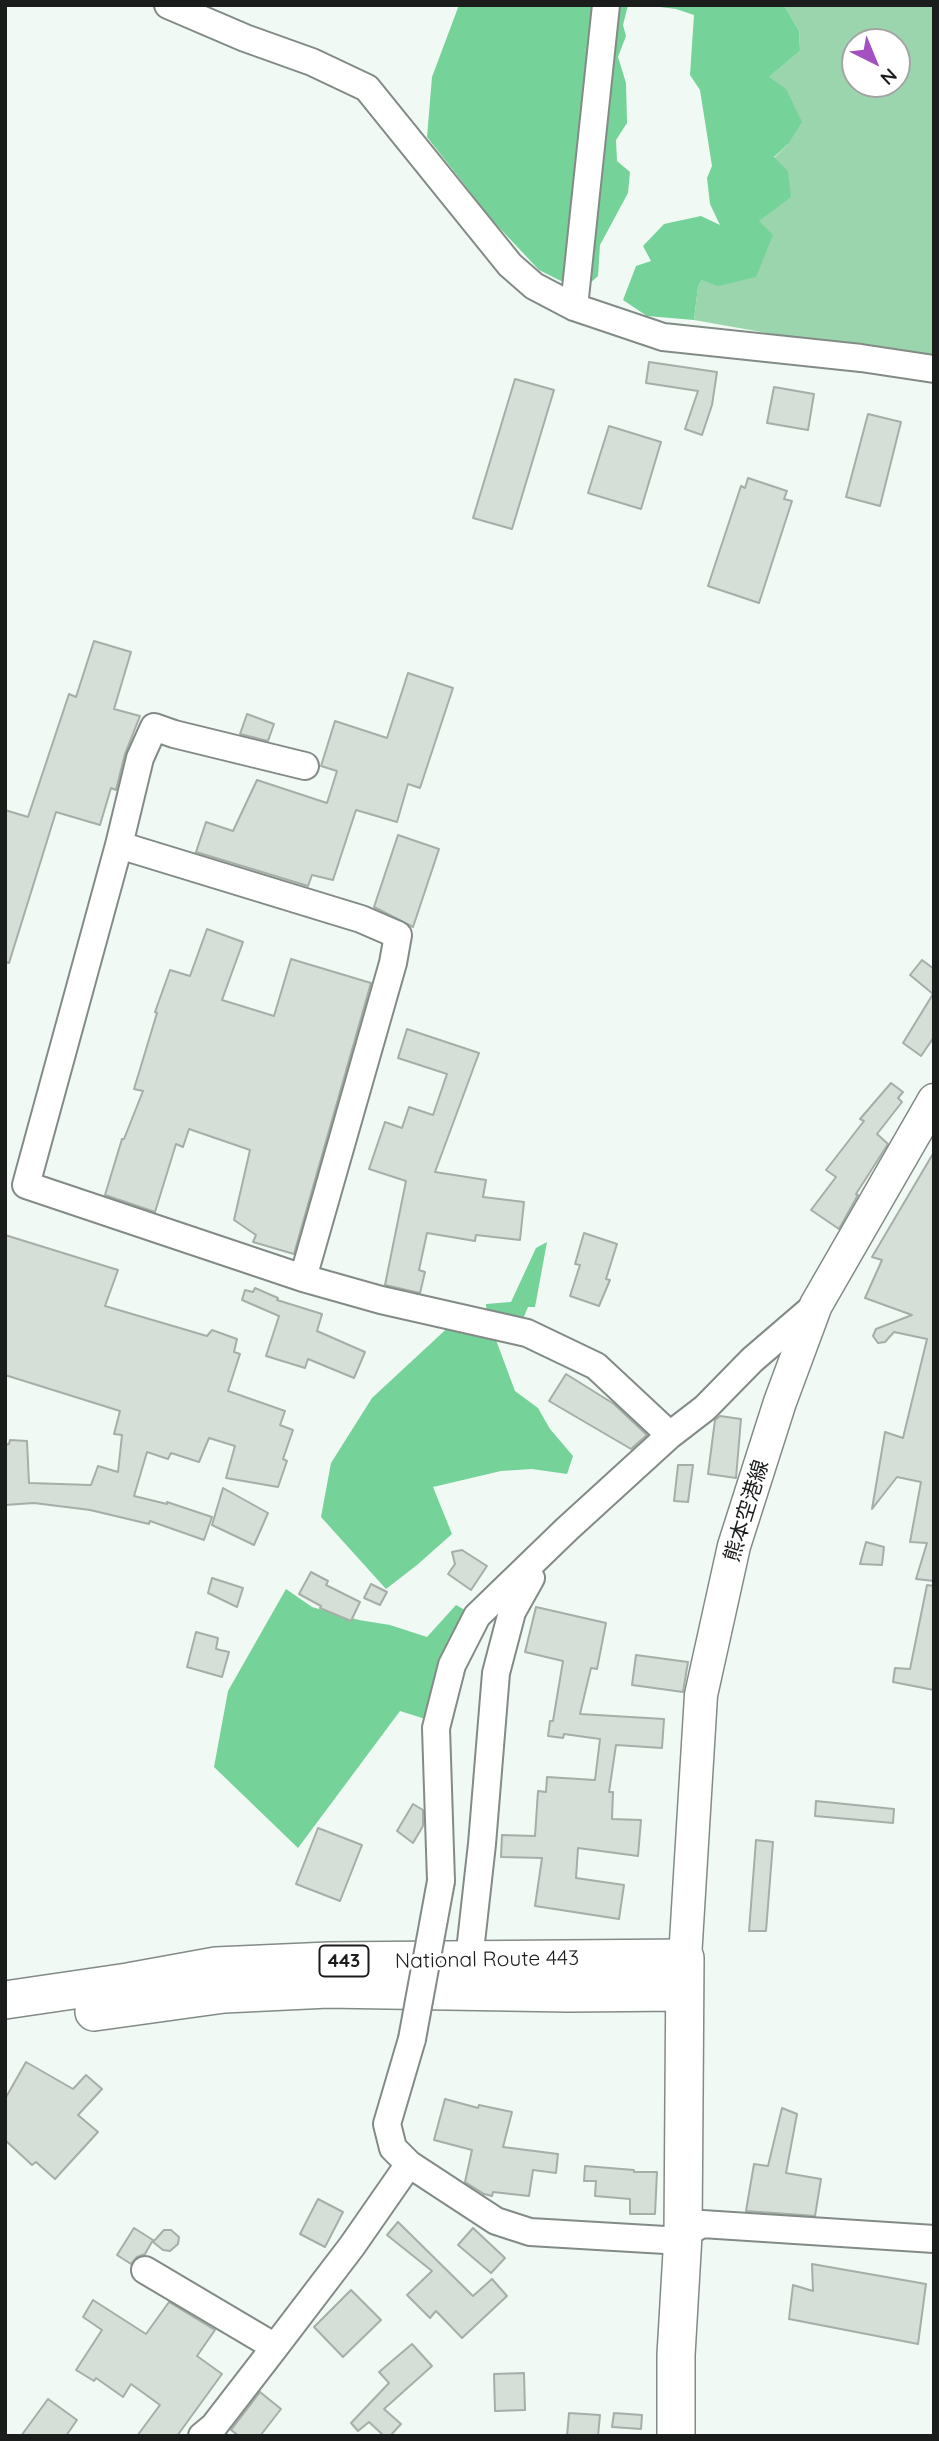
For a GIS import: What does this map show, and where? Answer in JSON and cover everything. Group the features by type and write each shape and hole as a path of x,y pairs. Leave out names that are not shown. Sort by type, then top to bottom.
{"highway":[{"name":"National Route 443","path":"5,2000 216,1966 328,1961 469,1959 684,1975"},
{"name":"National Route 443","path":"5,2024 224,1994 328,1989 568,1993 684,1975"},
{"path":"676,2436 676,2355 682,2238 684,1975"}],"main road":[{"name":"熊本空港線","path":"684,1975 701,1695 734,1546 780,1402 816,1305 934,1100"}],"street":[{"path":"168,5 245,38 312,62 367,88 510,265 534,286 574,307 663,337 861,358 934,369"},
{"path":"574,307 606,5"},
{"path":"305,766 154,727 140,758 119,845 26,1185 303,1278 381,1300 527,1333 596,1366 670,1434"},
{"path":"119,845 361,919 398,935 393,963 303,1278"},
{"path":"816,1305 752,1360 705,1408 670,1434 478,1616 452,1665 436,1728 441,1881 412,2039 387,2124 393,2148 409,2164 496,2221 530,2232 682,2238 702,2224 934,2239"},
{"path":"469,1959 482,1844 496,1673 512,1612 547,1549"},
{"path":"202,2436 214,2426 352,2246 409,2164"},
{"path":"145,2270 275,2347"}],"green space":[{"path":"459,5 628,5 623,25 626,36 618,57 626,83 627,123 616,140 617,161 630,172 628,193 600,245 598,276 588,285 561,281 539,270 493,221 427,137 432,77"},
{"path":"659,5 784,5 799,31 800,51 769,77 786,89 802,122 788,144 774,157 788,171 791,197 759,221 773,235 756,277 718,286 702,280 698,287 694,320 647,316 623,300 636,266 651,261 643,246 664,224 701,216 720,225 710,204 707,178 712,166 700,90 690,75 694,15"},
{"path":"784,5 934,5 934,357 812,341 694,320 698,287 702,280 759,221 774,158 788,144 769,77 800,51 799,31"},
{"path":"547,1242 535,1307 528,1307 523,1319 487,1313 486,1304 511,1302 536,1248"},
{"path":"455,1321 490,1324 515,1391 538,1408 550,1429 573,1456 567,1474 532,1469 501,1471 433,1487 452,1534 386,1589 321,1517 331,1463 372,1398"},
{"path":"286,1589 312,1607 390,1625 427,1637 456,1605 472,1614 438,1723 400,1711 298,1848 214,1767 228,1691"}],"building":[{"path":"649,362 717,372 712,405 702,435 685,429 698,391 646,383"},
{"path":"515,379 554,390 512,529 473,518"},
{"path":"774,387 814,394 808,430 767,423"},
{"path":"868,414 901,422 880,506 846,497"},
{"path":"609,426 661,442 641,509 588,493"},
{"path":"748,478 787,491 784,499 792,501 759,603 708,586 741,486 745,488"},
{"path":"94,641 131,652 114,709 140,716 125,754 116,790 111,788 100,825 56,812 9,963 5,962 5,810 28,817 69,694 76,697"},
{"path":"408,673 453,688 420,788 408,784 397,822 356,810 333,880 312,875 308,886 196,852 206,822 233,831 257,780 327,803 337,771 321,766 335,721 387,738"},
{"path":"247,714 274,724 268,741 240,734"},
{"path":"398,835 439,849 413,927 374,907"},
{"path":"207,929 243,942 222,1000 274,1016 291,959 371,983 294,1254 253,1242 256,1235 234,1220 250,1150 189,1129 183,1147 176,1144 155,1212 105,1195 122,1139 143,1091 134,1089 157,1013 155,1012 170,970 190,976"},
{"path":"922,960 934,969 934,1037 921,1056 903,1043 933,994 910,975"},
{"path":"407,1029 479,1053 435,1172 486,1180 483,1197 524,1202 520,1240 476,1235 475,1241 427,1233 419,1270 425,1272 420,1293 385,1285 406,1181 369,1169 385,1122 402,1128 409,1107 433,1115 447,1074 398,1058"},
{"path":"891,1083 903,1092 898,1098 902,1102 877,1134 888,1144 856,1194 858,1195 839,1229 811,1210 836,1177 826,1170 864,1121 860,1119"},
{"path":"934,1152 934,1581 916,1579 927,1543 910,1542 921,1482 897,1477 872,1509 885,1432 903,1438 927,1339 894,1332 885,1342 878,1343 873,1336 876,1329 912,1315 865,1298 882,1260 872,1257"},
{"path":"584,1233 617,1244 606,1279 610,1280 599,1306 570,1296 580,1265 575,1264"},
{"path":"5,1235 118,1270 105,1306 207,1336 212,1330 237,1339 234,1352 240,1354 228,1391 285,1411 280,1425 293,1430 283,1459 287,1461 278,1487 226,1478 235,1446 209,1438 199,1462 171,1453 168,1459 147,1452 134,1496 167,1502 212,1517 204,1540 150,1521 149,1524 90,1510 34,1503 5,1505 5,1445 9,1444 10,1440 27,1441 29,1483 91,1485 98,1466 118,1472 122,1435 114,1434 120,1411 5,1375"},
{"path":"255,1288 278,1298 277,1300 322,1314 317,1331 365,1352 354,1378 308,1359 305,1368 266,1356 279,1316 242,1300 245,1290 253,1292"},
{"path":"566,1374 614,1404 647,1435 631,1449 549,1401"},
{"path":"720,1416 741,1419 736,1478 708,1474 715,1420"},
{"path":"678,1465 693,1465 688,1502 674,1501"},
{"path":"223,1488 268,1513 254,1545 212,1525"},
{"path":"866,1542 884,1547 882,1565 860,1564"},
{"path":"462,1550 487,1566 471,1590 448,1574 455,1564 452,1552"},
{"path":"311,1572 328,1581 326,1585 360,1602 351,1621 320,1608 321,1606 299,1594"},
{"path":"212,1578 243,1588 237,1607 208,1593"},
{"path":"371,1584 387,1592 380,1605 364,1598"},
{"path":"927,1585 934,1586 934,1690 893,1682 895,1668 910,1669"},
{"path":"536,1607 606,1623 597,1669 591,1668 580,1714 664,1719 662,1748 616,1745 609,1792 613,1792 612,1819 641,1820 638,1856 578,1848 576,1878 624,1885 619,1919 535,1906 542,1858 501,1857 502,1835 535,1836 538,1791 546,1792 547,1777 595,1780 600,1739 564,1734 563,1738 548,1736 563,1661 525,1652"},
{"path":"196,1632 218,1638 216,1649 229,1652 222,1677 187,1667"},
{"path":"636,1655 688,1662 683,1692 632,1685"},
{"path":"816,1801 894,1809 893,1823 815,1816"},
{"path":"413,1804 423,1810 423,1826 413,1843 397,1831"},
{"path":"318,1828 362,1845 340,1901 296,1884"},
{"path":"756,1840 773,1842 766,1931 749,1931"},
{"path":"26,2062 73,2089 86,2075 102,2089 78,2115 98,2132 55,2179 36,2162 32,2165 5,2140 5,2099"},
{"path":"445,2099 478,2108 479,2105 512,2112 503,2147 558,2154 556,2173 533,2170 529,2196 493,2192 492,2196 465,2182 472,2150 434,2140"},
{"path":"782,2108 797,2114 786,2173 821,2179 815,2216 746,2211 754,2164 768,2166"},
{"path":"585,2166 657,2172 655,2214 630,2214 630,2199 595,2196 596,2181 584,2181"},
{"path":"318,2199 343,2212 325,2247 300,2234"},
{"path":"398,2222 473,2296 492,2279 507,2296 462,2338 436,2311 430,2318 407,2295 432,2271 387,2235"},
{"path":"134,2228 153,2240 145,2254 137,2257 131,2264 117,2255"},
{"path":"473,2228 505,2258 491,2273 458,2245"},
{"path":"164,2230 171,2230 179,2237 178,2244 170,2251 163,2250 153,2242"},
{"path":"812,2264 926,2284 918,2344 789,2319 793,2285 813,2291"},
{"path":"351,2290 381,2320 343,2357 314,2327"},
{"path":"93,2300 146,2334 169,2302 215,2330 197,2356 222,2374 177,2436 137,2436 160,2405 131,2384 123,2397 96,2378 94,2381 76,2370 102,2330 83,2317"},
{"path":"412,2344 432,2366 384,2409 401,2424 390,2436 384,2436 369,2422 358,2431 351,2423 389,2383 379,2372"},
{"path":"524,2373 525,2410 495,2411 494,2374"},
{"path":"260,2392 281,2409 260,2436 239,2436 231,2430"},
{"path":"48,2399 77,2420 66,2436 21,2436"},
{"path":"569,2413 600,2415 598,2436 567,2436"},
{"path":"614,2413 642,2415 641,2429 612,2427"}]}
